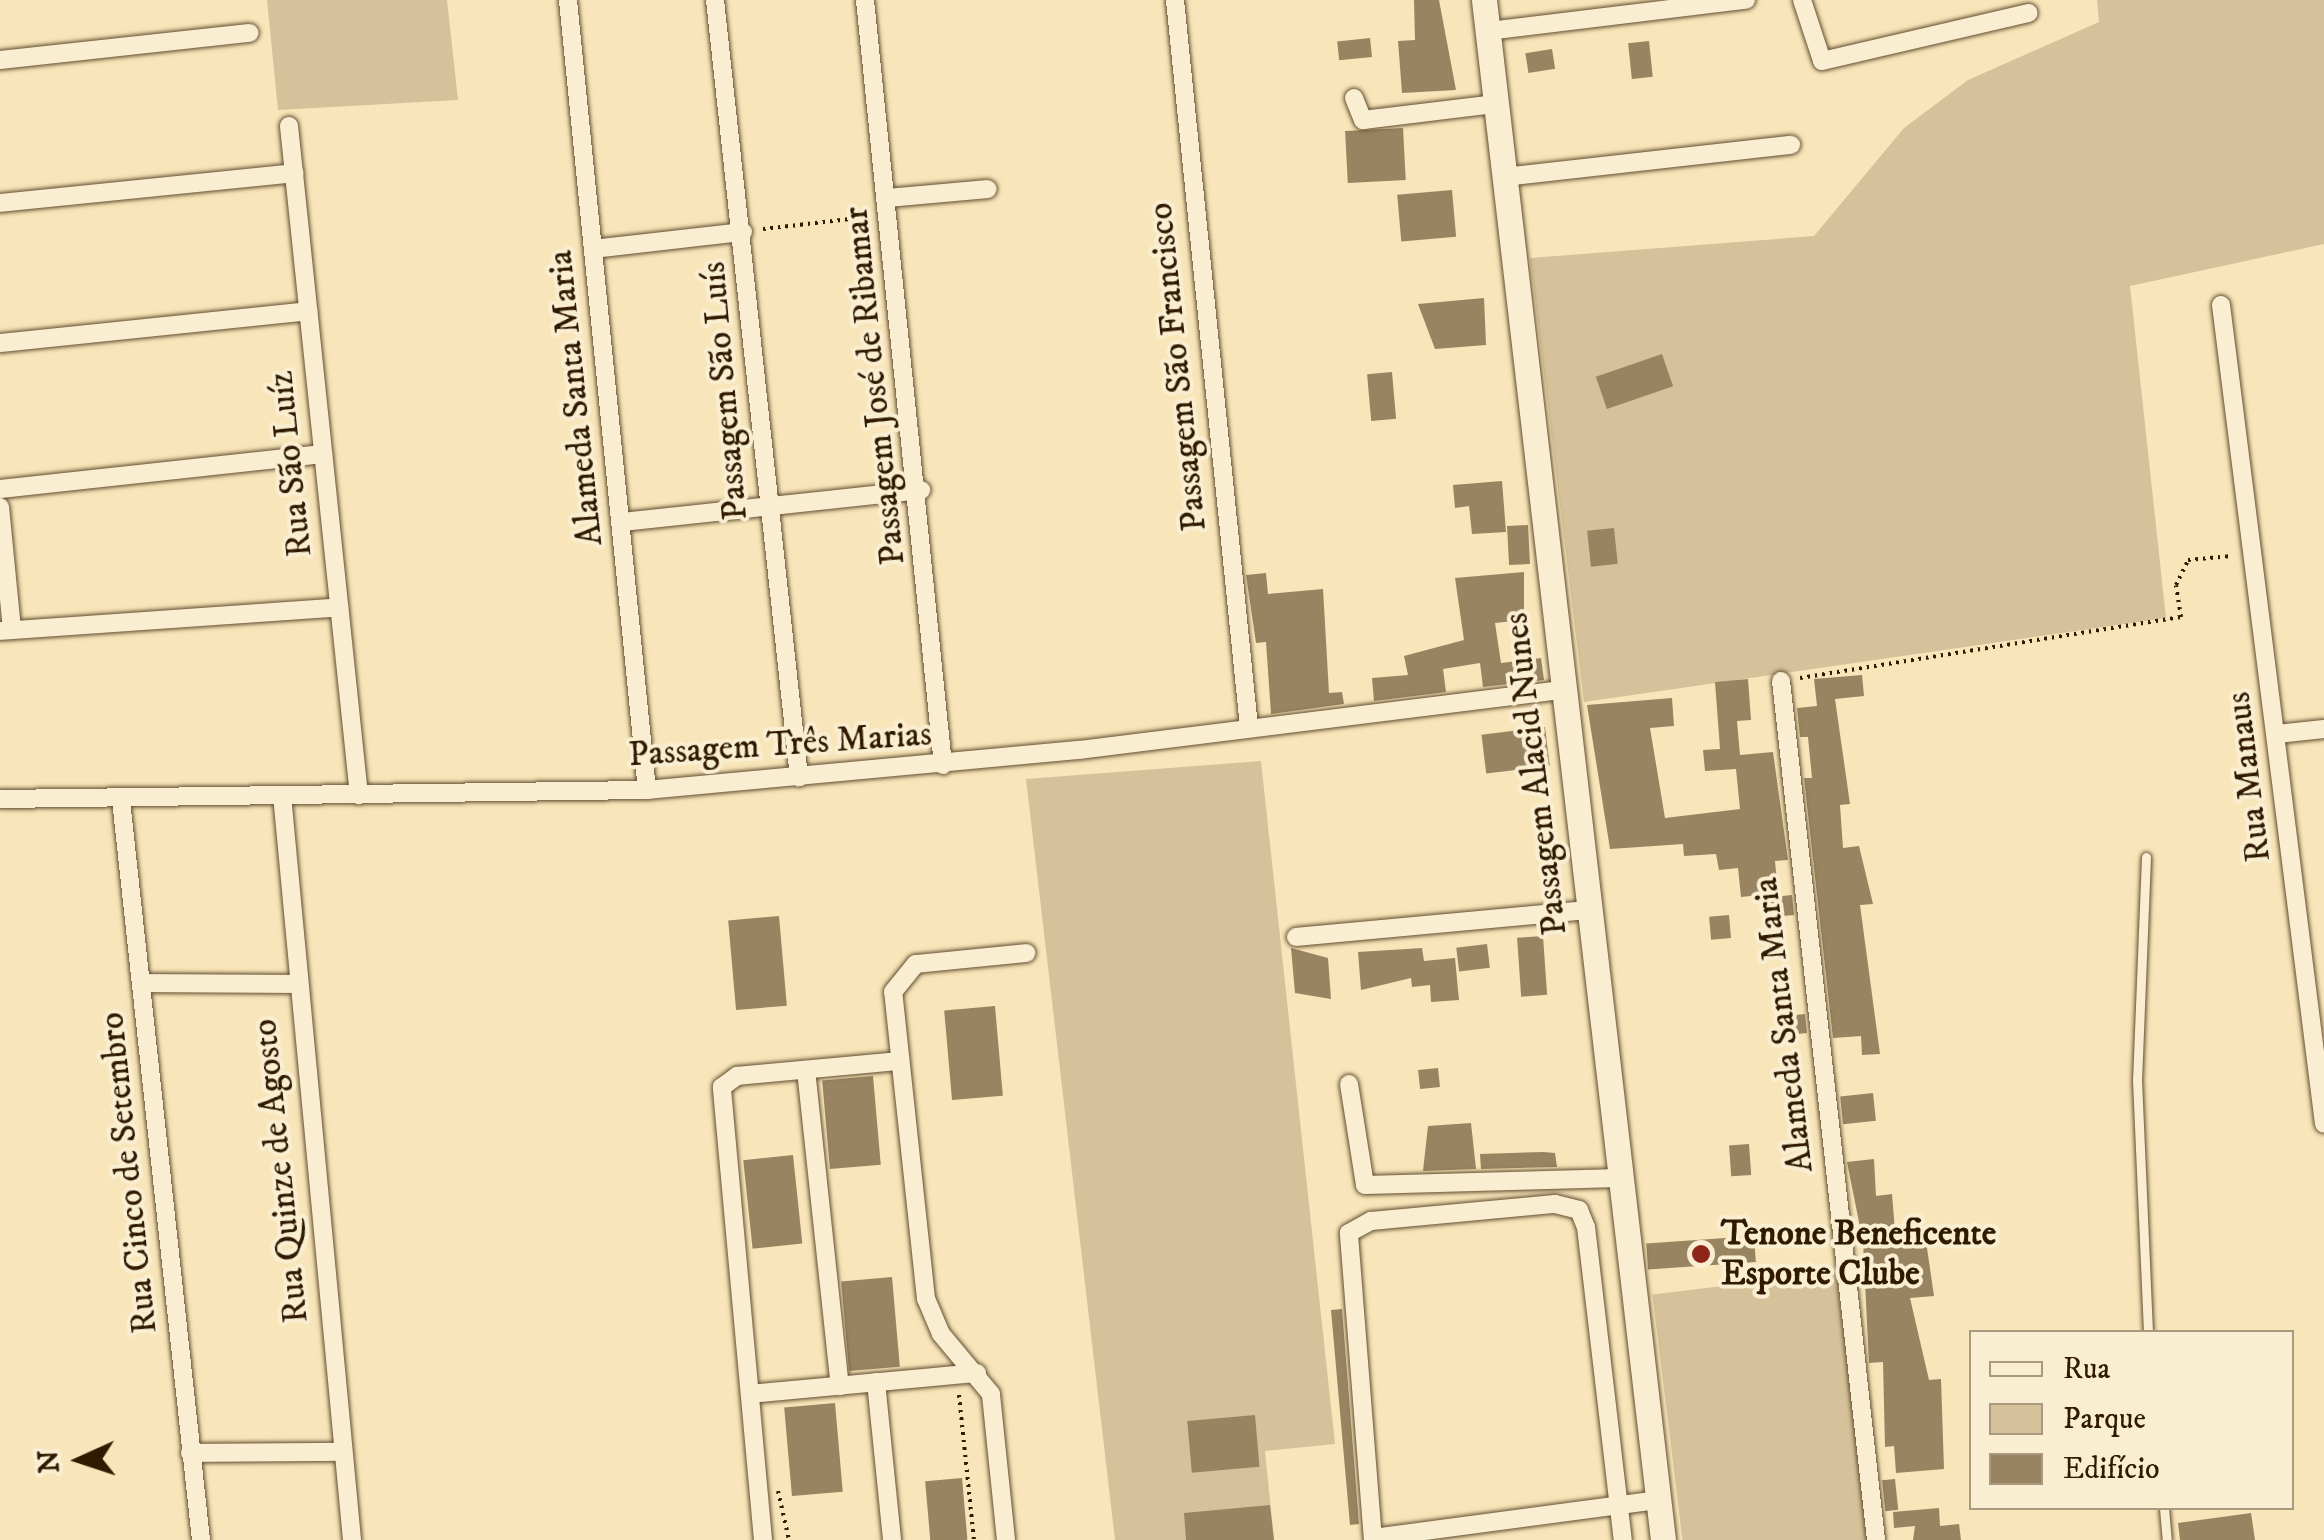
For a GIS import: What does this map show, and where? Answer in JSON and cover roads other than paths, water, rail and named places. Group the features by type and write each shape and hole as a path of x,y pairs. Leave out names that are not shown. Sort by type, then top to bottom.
{"main road":[{"name":"Passagem Alacid Nunes","path":"1484,0 1561,690 1663,1540"}],"street":[{"name":"Alameda Santa Maria","path":"568,0 647,790"},
{"name":"Passagem São Luís","path":"715,0 800,777"},
{"name":"Passagem José de Ribamar","path":"865,0 921,490 943,765"},
{"name":"Passagem São Francisco","path":"1175,0 1249,727"},
{"path":"1488,32 1746,0"},
{"path":"1802,0 1822,61 2028,13"},
{"path":"0,60 250,33"},
{"path":"1354,98 1363,120 1496,104"},
{"name":"Rua São Luíz","path":"289,126 359,794"},
{"path":"1504,177 1791,145"},
{"path":"0,204 294,173"},
{"path":"889,206 988,189"},
{"path":"594,249 743,232"},
{"name":"Rua Manaus","path":"2221,304 2322,1076 2324,1124"},
{"path":"0,343 308,311"},
{"path":"0,489 322,454"},
{"path":"622,522 921,490"},
{"path":"0,508 6,630 339,607"},
{"name":"Alameda Santa Maria","path":"1780,681 1876,1540"},
{"name":"Passagem Três Marias","path":"0,799 647,790 943,765 1561,690"},
{"path":"2277,734 2324,729"},
{"name":"Rua Quinze de Agosto","path":"282,795 294,984 352,1540"},
{"name":"Rua Cinco de Setembro","path":"121,800 200,1540"},
{"path":"1296,938 1587,910"},
{"path":"1006,1540 993,1404 977,1373 941,1334 926,1299 893,992 904,969 1026,953"},
{"path":"142,983 294,984"},
{"path":"763,1540 722,1087 737,1076 899,1061"},
{"path":"806,1070 840,1386"},
{"path":"1349,1084 1365,1186 1620,1178"},
{"path":"1623,1540 1618,1506 1579,1210 1534,1205 1371,1221 1349,1233 1346,1258 1373,1539 1618,1506 1656,1500"},
{"path":"750,1394 977,1373"},
{"path":"876,1382 892,1540"},
{"path":"190,1452 343,1452"}],"lane":[{"path":"2146,857 2137,1080 2148,1330"},
{"path":"2164,1510 2167,1540"}],"place":[{"name":"Tenone Beneficente Esporte Clube","path":"1701,1254"}]}
